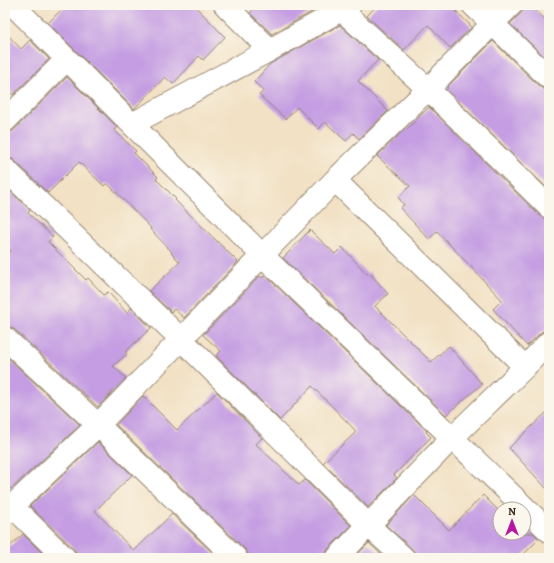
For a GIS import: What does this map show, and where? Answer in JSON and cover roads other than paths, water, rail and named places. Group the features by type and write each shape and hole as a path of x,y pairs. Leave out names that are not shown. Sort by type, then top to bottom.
{"street":[{"path":"13,5 262,255 549,531"},
{"path":"225,5 270,50"},
{"path":"473,5 549,78"},
{"path":"66,558 8,510 98,425 335,180 428,89 510,5"},
{"path":"132,124 270,50 342,7 549,207"},
{"path":"5,121 67,59"},
{"path":"5,169 181,339 369,526 404,558"},
{"path":"335,180 525,368"},
{"path":"5,338 236,558"},
{"path":"337,558 452,438 525,368 549,342"}]}
